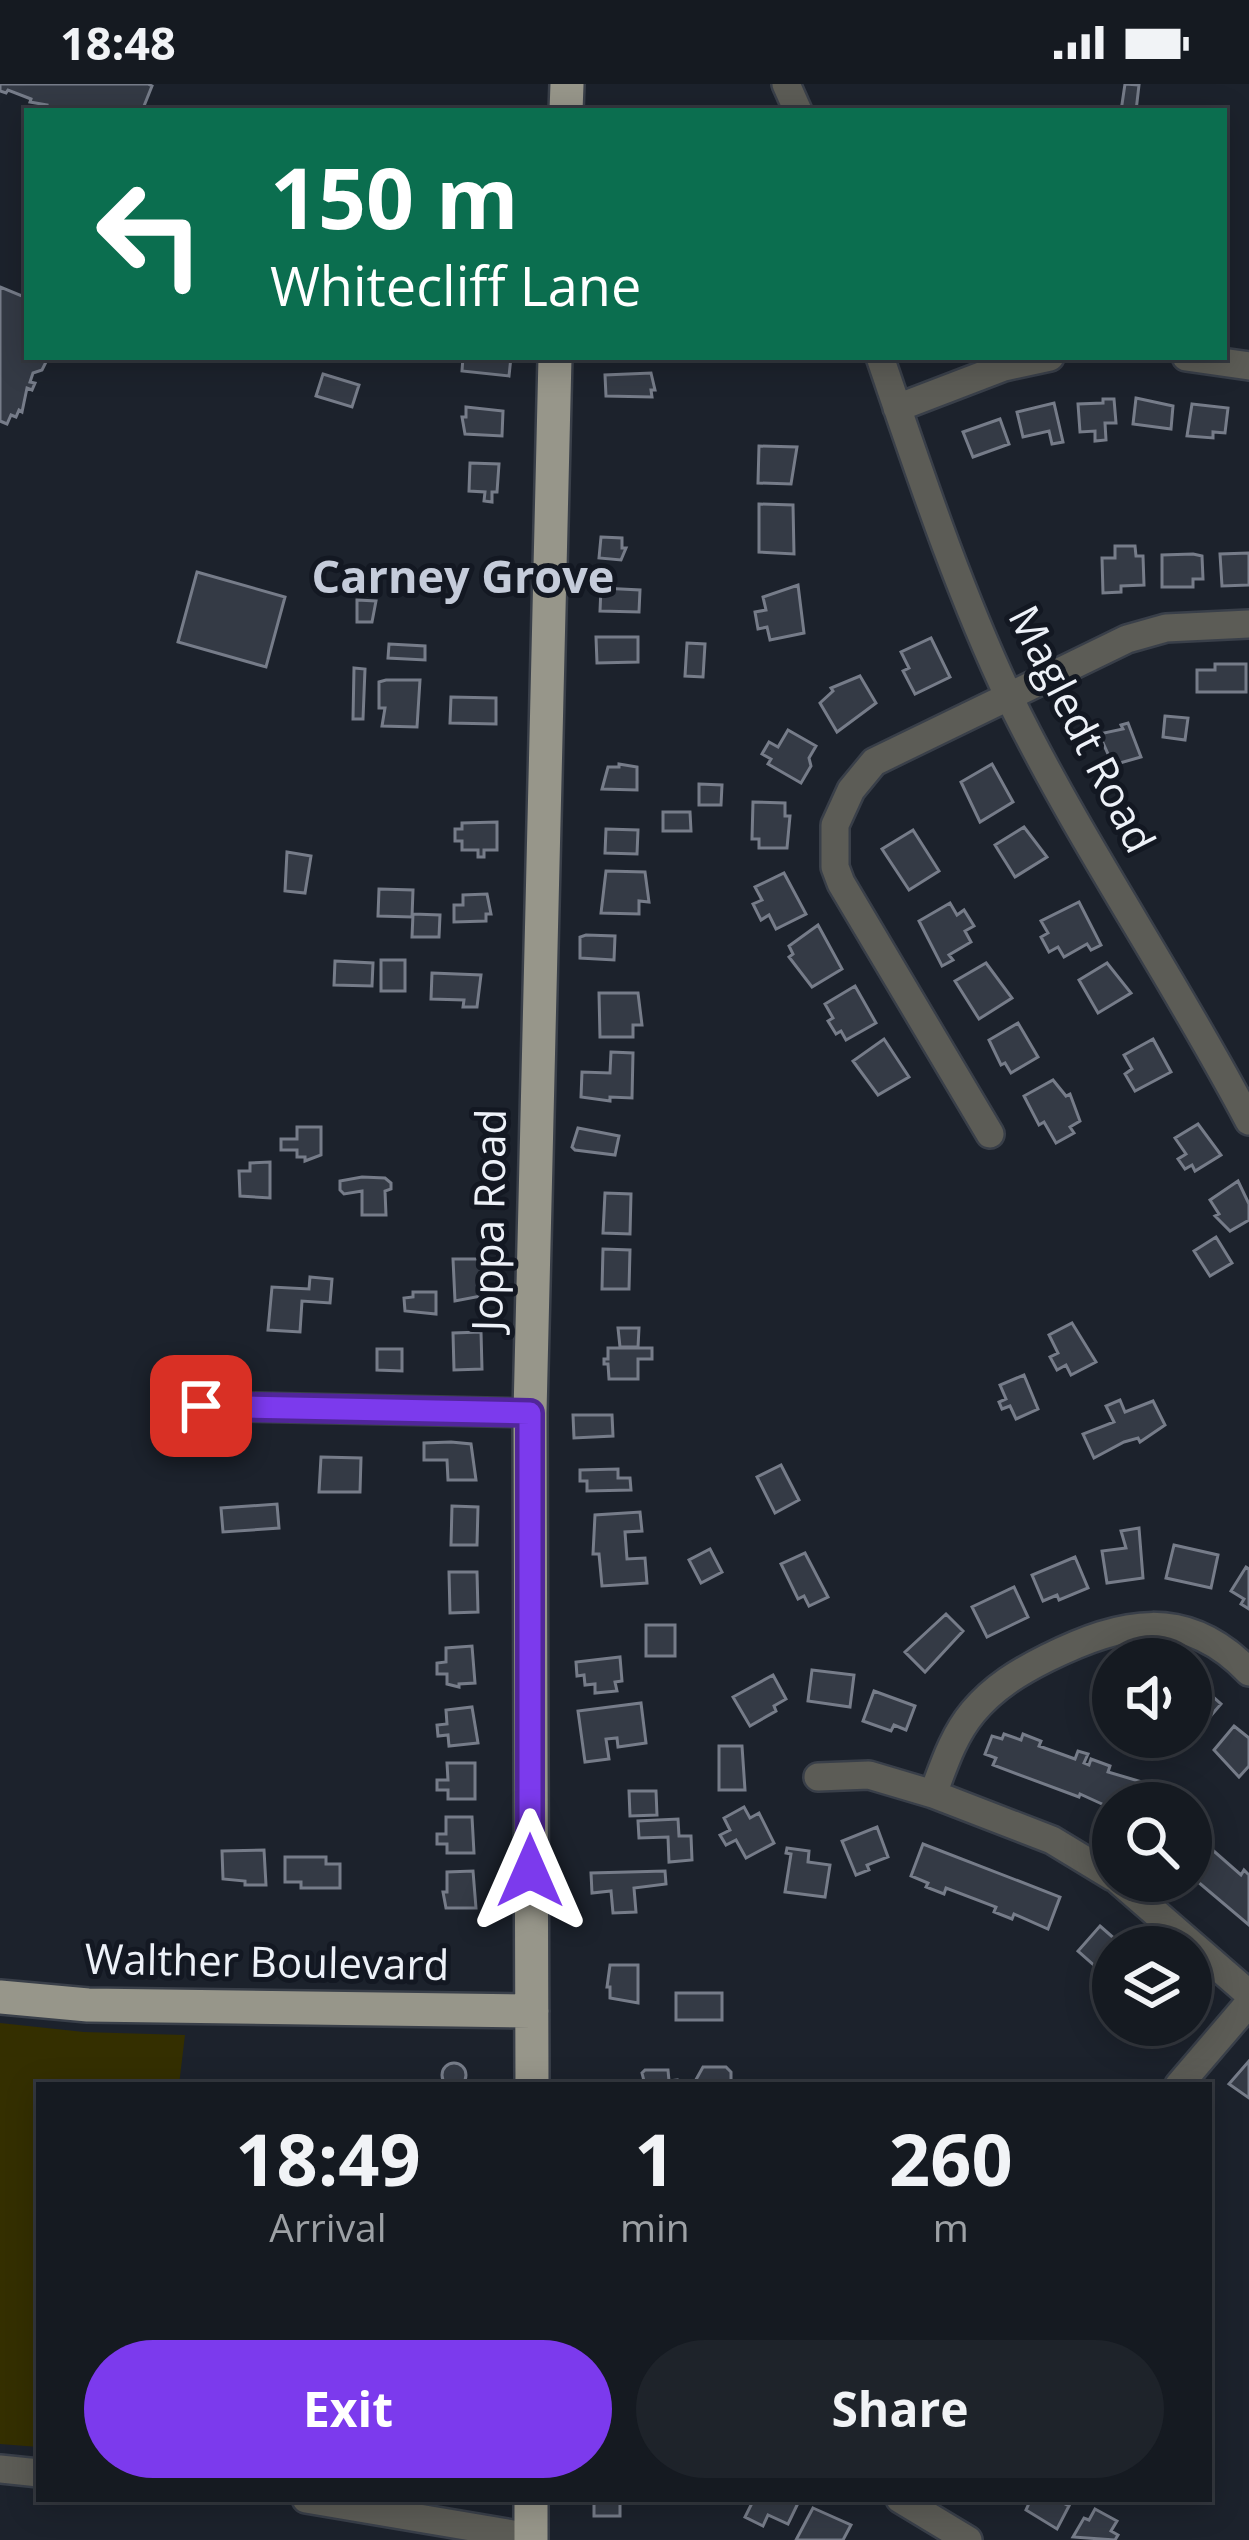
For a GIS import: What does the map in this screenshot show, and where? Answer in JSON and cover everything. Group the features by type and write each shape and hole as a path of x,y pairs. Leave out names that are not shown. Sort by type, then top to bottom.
{"main road":[{"name":"Joppa Road","path":"532,2082 530,1413 556,360"},
{"name":"Walther Boulevard","path":"0,1997 88,2005 532,2011"},
{"path":"531,2502 531,2539"}],"street":[{"name":"Magledt Road","path":"881,360 1009,697 1249,1121"},
{"path":"897,408 1004,367 1036,360"},
{"path":"1207,360 1249,366"},
{"path":"991,1134 841,883 834,847 841,807 874,762 1104,648 1145,632 1249,624"},
{"path":"201,1406 530,1413"},
{"path":"933,1794 959,1731 984,1700 1014,1675 1083,1640 1141,1625 1181,1628 1222,1647 1249,1672"},
{"path":"818,1777 869,1774 933,1794 1052,1840 1092,1864"},
{"path":"1143,1902 1249,1994"},
{"path":"1183,2082 1249,2003"},
{"path":"0,2469 36,2473"},
{"path":"323,2502 531,2539"},
{"path":"904,2502 954,2537"}],"shaded area":[{"path":"0,2023 185,2035 179,2082 36,2082 36,2447 0,2444"}],"building":[{"path":"0,84 152,86 143,108 46,108 8,90 0,91"},
{"path":"1125,84 1139,85 1136,108 1121,108"},
{"path":"0,287 24,297 24,360 46,362 33,373 30,382 35,383 32,390 27,388 22,412 11,415 7,424 0,421"},
{"path":"463,360 511,360 509,376 462,371"},
{"path":"651,373 652,397 606,396 605,375"},
{"path":"323,374 359,385 352,407 316,396"},
{"path":"1136,398 1173,406 1171,429 1133,424"},
{"path":"1103,399 1114,399 1116,423 1105,423 1106,440 1095,441 1095,431 1080,432 1078,404 1103,403"},
{"path":"1054,403 1063,442 1052,444 1049,431 1023,437 1017,412"},
{"path":"1192,404 1228,408 1225,433 1213,432 1213,438 1187,436"},
{"path":"466,407 503,411 502,436 465,434 462,417 466,417"},
{"path":"1000,419 1009,444 973,457 963,432"},
{"path":"759,446 797,447 791,484 758,483"},
{"path":"470,463 499,464 492,502 484,501 485,492 469,491"},
{"path":"759,504 793,505 794,554 759,552"},
{"path":"601,537 622,538 622,548 626,548 621,560 599,558"},
{"path":"1115,546 1135,546 1136,556 1143,556 1144,585 1103,593 1102,558 1115,558"},
{"path":"1249,553 1249,585 1222,586 1220,554"},
{"path":"1162,555 1202,556 1203,579 1193,579 1193,587 1162,587"},
{"path":"197,572 285,597 266,667 178,642"},
{"path":"798,585 804,633 770,640 767,627 758,629 755,612 766,610 763,597"},
{"path":"601,588 640,590 639,612 600,611"},
{"path":"357,600 376,601 372,622 357,622"},
{"path":"596,637 638,637 638,662 597,663"},
{"path":"931,638 950,677 915,694 903,671 909,668 901,652"},
{"path":"687,643 705,644 703,677 685,676"},
{"path":"389,644 425,646 425,660 388,658"},
{"path":"1215,664 1246,664 1246,692 1197,692 1197,670 1215,670"},
{"path":"354,668 365,669 363,719 353,719"},
{"path":"860,676 876,703 837,732 820,703 831,688"},
{"path":"420,680 417,727 382,726 385,708 379,708 379,682"},
{"path":"451,697 496,698 496,724 450,723"},
{"path":"1165,716 1188,718 1185,740 1163,737"},
{"path":"1128,723 1141,757 1113,765 1099,734 1123,729 1121,725"},
{"path":"788,730 816,746 801,783 768,764 771,759 762,754 769,742 778,747"},
{"path":"992,764 1013,802 980,822 961,782"},
{"path":"608,767 637,767 637,790 602,789"},
{"path":"699,784 722,785 721,805 699,805"},
{"path":"753,802 785,803 785,816 790,816 787,848 759,848 759,839 752,839"},
{"path":"663,812 690,812 691,831 663,831"},
{"path":"497,822 497,850 484,850 484,857 478,857 478,850 462,850 462,841 455,841 455,829 462,829 462,823"},
{"path":"1024,827 1047,857 1015,877 995,845"},
{"path":"606,829 638,830 637,854 605,853"},
{"path":"913,830 939,871 909,890 882,849"},
{"path":"287,852 311,856 305,893 285,891"},
{"path":"606,871 645,872 649,902 639,901 639,914 601,913"},
{"path":"784,873 806,914 776,929 769,915 761,920 753,904 762,900 755,887"},
{"path":"379,889 413,890 412,917 378,916"},
{"path":"487,894 491,914 486,914 486,921 454,922 454,905 463,905 463,895"},
{"path":"1079,902 1101,945 1091,950 1087,944 1064,957 1058,947 1049,952 1041,937 1048,933 1041,921"},
{"path":"950,903 957,915 964,910 974,926 965,931 971,942 949,955 953,960 942,966 919,921"},
{"path":"413,914 440,915 439,937 412,937"},
{"path":"818,925 842,969 812,987 789,957 793,954 789,946"},
{"path":"615,936 614,960 580,958 580,937"},
{"path":"381,960 405,960 405,991 381,991"},
{"path":"335,961 373,963 372,986 334,985"},
{"path":"986,963 1012,998 979,1019 955,981"},
{"path":"1107,963 1131,993 1098,1013 1079,980"},
{"path":"432,973 481,975 477,1007 463,1007 464,1000 431,999"},
{"path":"855,986 876,1023 846,1040 828,1021 833,1018 825,1004"},
{"path":"599,993 638,993 642,1025 633,1025 633,1037 600,1037"},
{"path":"1018,1023 1038,1057 1011,1073 1005,1063 1001,1065 989,1040"},
{"path":"884,1039 909,1077 878,1095 853,1061"},
{"path":"1153,1039 1171,1072 1135,1091 1125,1074 1132,1069 1124,1055"},
{"path":"611,1052 633,1053 632,1098 581,1097 582,1072 610,1073"},
{"path":"1053,1080 1066,1096 1070,1094 1080,1121 1070,1127 1074,1133 1056,1143 1044,1122 1039,1125 1024,1096"},
{"path":"1198,1124 1221,1155 1195,1171 1192,1165 1185,1169 1178,1159 1186,1154 1175,1138"},
{"path":"297,1127 321,1127 321,1155 305,1161 297,1157 297,1150 281,1150 281,1139 297,1139"},
{"path":"578,1128 619,1136 615,1155 575,1150"},
{"path":"270,1162 270,1198 240,1196 239,1171 250,1171 250,1163"},
{"path":"385,1178 391,1183 385,1191 386,1215 362,1215 362,1191 344,1194 340,1190 340,1181"},
{"path":"1238,1181 1249,1204 1249,1220 1230,1231 1215,1216 1219,1214 1210,1200"},
{"path":"605,1193 631,1194 630,1234 603,1233"},
{"path":"1216,1237 1232,1263 1210,1276 1194,1251"},
{"path":"603,1249 630,1250 629,1289 602,1289"},
{"path":"453,1259 481,1259 481,1296 455,1301"},
{"path":"310,1277 332,1279 330,1303 302,1301 300,1332 268,1330 272,1287 309,1289"},
{"path":"413,1292 436,1292 436,1314 405,1311 404,1298 413,1297"},
{"path":"1072,1323 1096,1362 1071,1375 1066,1365 1057,1370 1050,1357 1058,1353 1049,1335"},
{"path":"618,1328 639,1328 638,1347 620,1347"},
{"path":"481,1332 482,1369 454,1370 453,1333"},
{"path":"608,1348 652,1348 652,1359 638,1359 638,1379 609,1379 608,1364 604,1364"},
{"path":"377,1349 402,1349 402,1371 377,1370"},
{"path":"1024,1375 1038,1409 1016,1419 1010,1406 1002,1409 999,1402 1006,1399 1000,1385"},
{"path":"1120,1400 1125,1412 1153,1401 1165,1425 1140,1442 1138,1438 1124,1442 1094,1458 1083,1434 1114,1422 1106,1406"},
{"path":"573,1415 612,1415 613,1436 574,1438"},
{"path":"424,1443 471,1444 476,1480 448,1480 447,1460 424,1460"},
{"path":"321,1457 361,1458 360,1492 319,1492"},
{"path":"781,1465 799,1500 775,1513 757,1477"},
{"path":"618,1469 618,1478 630,1478 631,1490 587,1491 587,1481 580,1481 580,1470"},
{"path":"277,1504 279,1528 223,1532 221,1508"},
{"path":"452,1506 478,1507 477,1545 451,1545"},
{"path":"640,1512 642,1531 625,1532 627,1559 645,1558 647,1583 602,1586 599,1554 593,1554 595,1515"},
{"path":"1139,1528 1143,1578 1107,1583 1102,1551 1126,1548 1121,1531"},
{"path":"1174,1545 1218,1555 1211,1588 1166,1578"},
{"path":"710,1549 722,1572 701,1583 689,1560"},
{"path":"805,1553 828,1597 809,1606 804,1596 798,1599 781,1564"},
{"path":"1075,1557 1088,1588 1043,1601 1032,1575"},
{"path":"1249,1569 1249,1609 1231,1591"},
{"path":"449,1572 477,1572 478,1612 450,1613"},
{"path":"1014,1587 1028,1617 987,1637 972,1607"},
{"path":"946,1614 963,1631 925,1672 905,1652"},
{"path":"646,1625 675,1625 675,1656 646,1656"},
{"path":"472,1646 475,1683 447,1684 447,1674 437,1674 437,1663 446,1662 446,1648"},
{"path":"620,1657 622,1681 615,1682 617,1691 595,1693 595,1684 585,1685 584,1675 577,1676 576,1662"},
{"path":"812,1670 854,1675 850,1707 808,1701"},
{"path":"773,1675 786,1699 774,1706 776,1711 750,1726 733,1697"},
{"path":"874,1691 915,1706 906,1730 894,1725 891,1731 863,1721"},
{"path":"641,1703 646,1743 618,1747 617,1738 606,1739 609,1759 585,1762 578,1711"},
{"path":"472,1707 478,1743 449,1746 448,1735 438,1736 437,1725 447,1724 446,1710"},
{"path":"1234,1726 1249,1738 1249,1766 1239,1777 1214,1750"},
{"path":"1004,1734 1021,1740 1023,1734 1041,1741 1039,1746 1075,1759 1078,1751 1088,1754 1084,1763 1089,1765 1091,1759 1110,1766 1108,1772 1142,1782 1092,1782 1092,1799 1079,1797 993,1765 996,1758 985,1754 992,1736 1002,1739"},
{"path":"719,1746 742,1746 745,1790 719,1790"},
{"path":"447,1763 475,1763 475,1799 448,1799 448,1790 437,1790 437,1780 448,1780"},
{"path":"629,1791 656,1791 657,1815 630,1816"},
{"path":"744,1807 750,1818 759,1813 774,1843 746,1858 736,1840 726,1845 720,1835 730,1830 724,1818"},
{"path":"446,1817 472,1817 474,1853 447,1853 447,1844 437,1844 437,1834 446,1834"},
{"path":"678,1819 679,1836 691,1836 692,1860 669,1862 668,1837 639,1838 638,1821"},
{"path":"877,1827 888,1857 856,1875 842,1841"},
{"path":"923,1844 1060,1897 1048,1929 1014,1914 1012,1919 994,1912 996,1907 946,1888 944,1894 926,1887 928,1883 911,1876"},
{"path":"787,1848 809,1851 808,1862 830,1865 825,1897 785,1892 791,1854 786,1853"},
{"path":"264,1850 266,1885 223,1879 222,1851"},
{"path":"1212,1850 1241,1875 1244,1870 1249,1875 1249,1925 1212,1894"},
{"path":"285,1857 326,1857 326,1864 340,1864 340,1888 301,1888 301,1882 285,1882"},
{"path":"473,1871 476,1908 446,1908 447,1872"},
{"path":"665,1871 666,1884 634,1888 636,1912 613,1913 611,1891 592,1893 591,1873"},
{"path":"1092,1935 1092,1963 1078,1951"},
{"path":"610,1965 638,1965 638,2003 610,1998"},
{"path":"676,1993 722,1993 722,2020 676,2020"},
{"path":"1249,2061 1249,2098 1229,2084"},
{"path":"454,2063 466,2075 462,2082 446,2082 442,2075 446,2067"},
{"path":"703,2067 726,2067 731,2072 731,2082 695,2082"},
{"path":"668,2070 669,2081 677,2082 644,2082 642,2073"},
{"path":"594,2502 620,2502 620,2516 594,2516"},
{"path":"752,2502 799,2502 788,2524 768,2515 763,2526 745,2517"},
{"path":"1030,2502 1069,2506 1057,2529 1026,2510"},
{"path":"813,2508 851,2525 843,2540 796,2540"},
{"path":"1095,2509 1117,2521 1111,2531 1118,2535 1115,2540 1073,2537"}],"district":[{"name":"Carney Grove","path":"463,577"}],"route":[{"path":"201,1406 530,1413 530,1871"}]}
